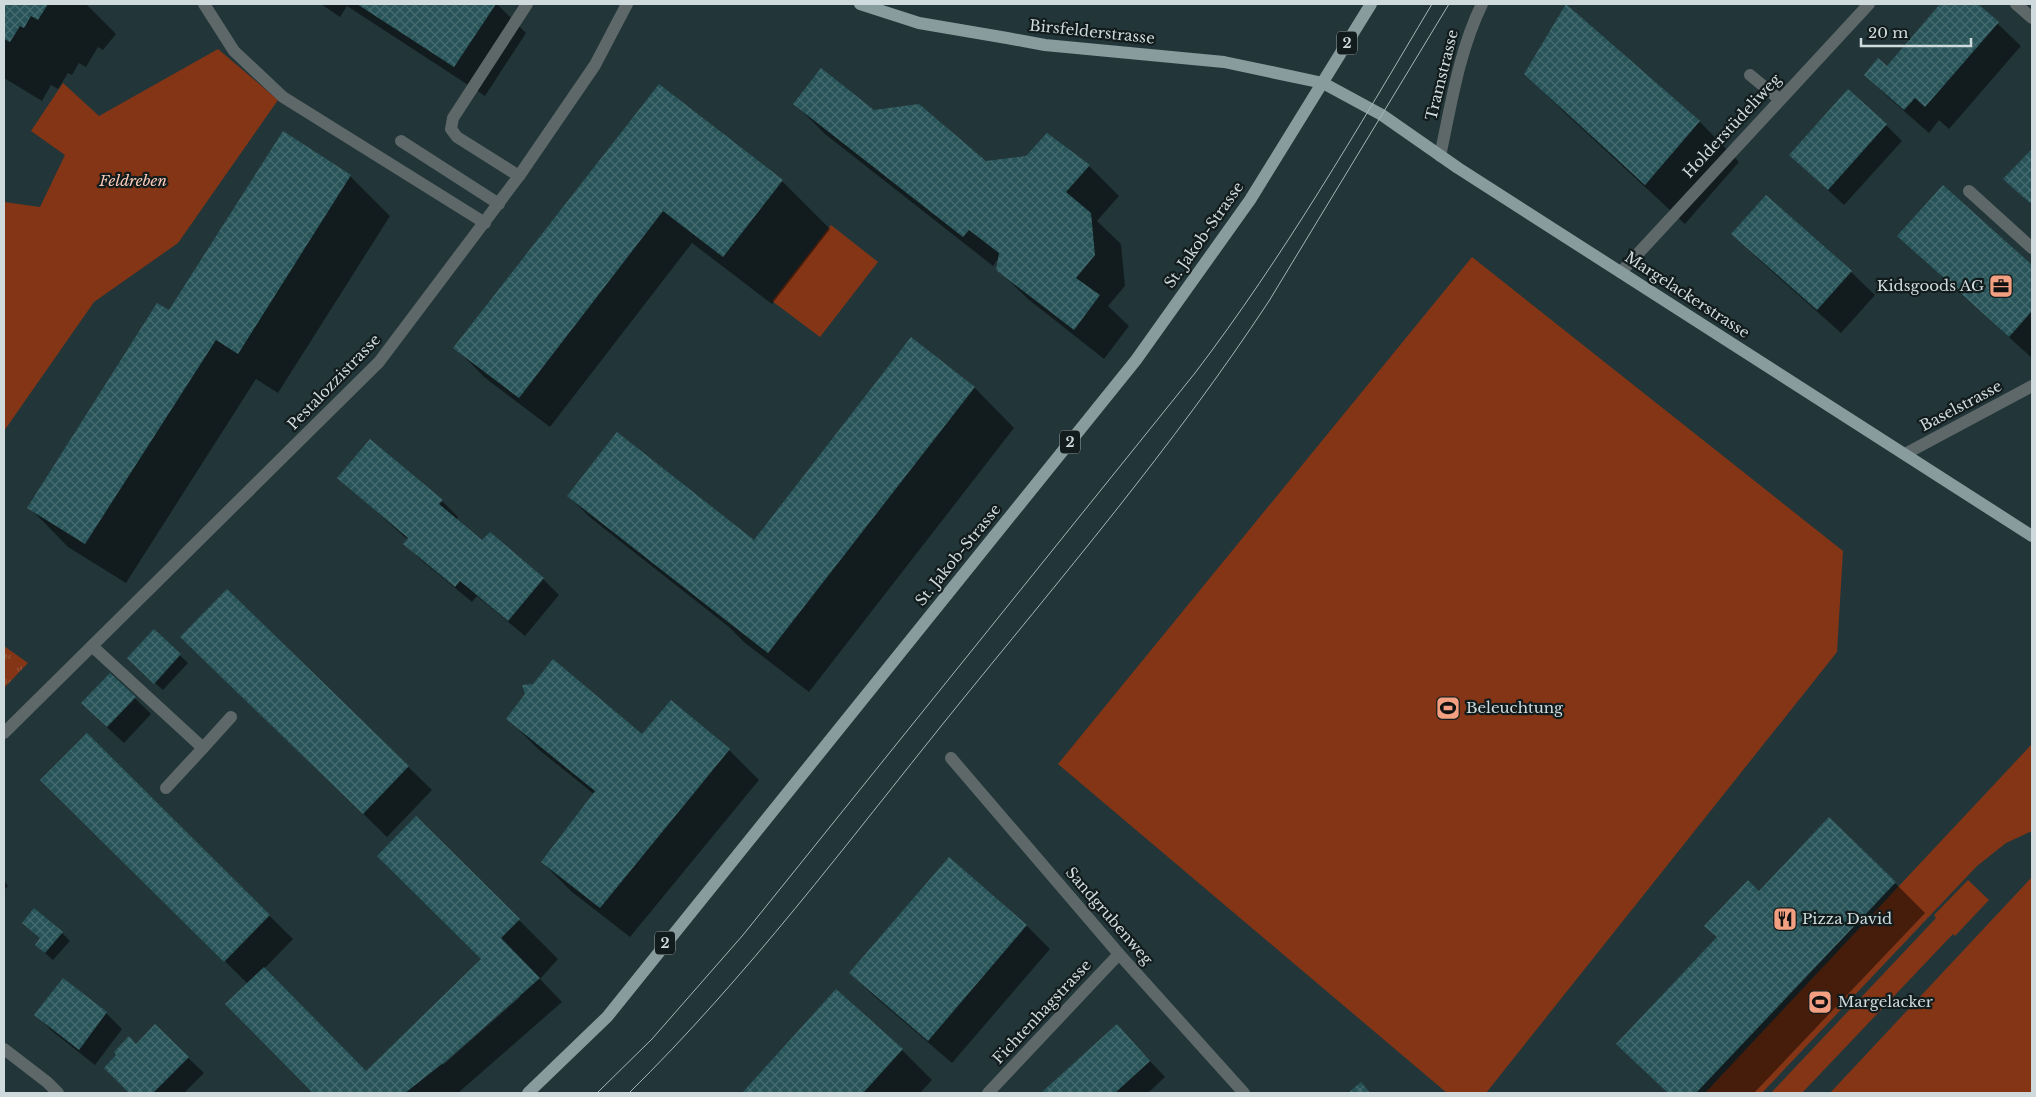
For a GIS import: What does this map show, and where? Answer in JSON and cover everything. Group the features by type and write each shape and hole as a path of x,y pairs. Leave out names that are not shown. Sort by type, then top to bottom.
{"main road":[{"name":"Birsfelderstrasse","path":"860,4 919,23 1045,45 1224,62 1322,83"},
{"name":"St. Jakob-Strasse","path":"528,1093 607,1016 1136,360 1250,200 1371,4"},
{"name":"Margelackerstrasse","path":"1322,83 1382,115 1440,156 2032,536"}],"street":[{"path":"204,4 234,52 283,97 485,223"},
{"path":"519,176 457,137 452,129 453,118 527,4"},
{"name":"Pestalozzistrasse","path":"4,733 379,362 519,176 595,65 627,4"},
{"name":"Tramstrasse","path":"1440,156 1470,28 1482,4"},
{"name":"Holderstüdeliweg","path":"1621,272 1779,99 1869,4"},
{"path":"2016,4 2032,18"},
{"path":"1750,76 1779,99"},
{"path":"401,141 499,204"},
{"path":"1969,191 2032,248"},
{"name":"Baselstrasse","path":"1904,454 2032,386"},
{"path":"92,646 203,748"},
{"path":"166,788 231,717"},
{"name":"Sandgrubenweg","path":"951,758 1119,954 1244,1093"},
{"name":"Fichtenhagstrasse","path":"988,1093 1119,954"},
{"path":"4,1049 47,1082 58,1093"}],"green space":[{"name":"Feldreben","path":"218,49 278,100 178,243 94,302 4,431 4,202 40,207 65,155 31,131 63,83 99,116"},
{"path":"831,225 878,262 820,337 772,301"},
{"name":"Beleuchtung","path":"1472,257 1843,551 1837,652 1486,1093 1447,1093 1058,764"},
{"path":"4,646 28,663 4,688"},
{"name":"Margelacker","path":"2032,744 2032,831 2006,843 1977,866 1762,1093 1705,1093"},
{"path":"2032,877 2032,1093 1830,1093"},
{"path":"1968,880 1989,900 1955,936 1953,934 1802,1093 1771,1093 1936,918 1934,915"}],"building":[{"path":"4,4 48,4 38,20 31,16 24,28 20,26 10,42 4,39"},
{"path":"357,4 496,4 454,67"},
{"path":"1566,4 1700,121 1645,185 1524,74"},
{"path":"1940,4 1978,4 1999,22 1925,107 1915,98 1904,110 1864,75 1878,58 1887,66"},
{"path":"821,68 874,110 919,104 986,161 1026,156 1047,133 1090,165 1066,192 1091,213 1095,255 1076,278 1100,295 1074,330 996,270 999,253 969,230 963,237 793,104"},
{"path":"659,84 783,180 723,257 663,211 519,398 453,348"},
{"path":"1848,89 1887,124 1828,190 1789,155"},
{"path":"283,131 351,175 238,354 216,340 85,544 27,508 157,303 169,310"},
{"path":"2032,149 2032,205 2003,179"},
{"path":"1943,185 2032,265 2032,311 2009,337 1897,236"},
{"path":"1766,195 1852,271 1817,310 1731,234"},
{"path":"911,337 975,387 768,653 567,496 617,432 754,540"},
{"path":"370,439 443,500 439,504 482,540 490,532 544,578 508,621 460,581 455,587 403,544 408,538 337,478"},
{"path":"227,589 409,766 363,814 180,637"},
{"path":"154,629 181,654 154,684 127,658"},
{"path":"553,659 642,734 671,700 730,749 600,908 541,862 595,791 506,719 525,694 522,685 533,684"},
{"path":"110,673 136,697 107,727 81,703"},
{"path":"87,733 270,915 224,962 40,780"},
{"path":"416,816 520,919 501,938 540,978 447,1060 405,1093 313,1093 225,1004 264,967 366,1071 481,959 377,856"},
{"path":"1829,817 1896,882 1696,1093 1668,1093 1616,1044 1717,937 1704,926 1748,880 1759,891"},
{"path":"949,857 1027,925 928,1041 849,973"},
{"path":"34,908 63,932 45,953 35,945 40,938 22,923"},
{"path":"63,978 107,1012 79,1050 34,1015"},
{"path":"836,989 903,1049 863,1093 742,1093"},
{"path":"155,1024 189,1057 153,1093 129,1093 104,1068 116,1055 114,1052 129,1036 136,1044"},
{"path":"1117,1024 1150,1061 1115,1093 1041,1093"},
{"path":"1361,1082 1370,1093 1348,1093"}],"tram line":[{"path":"597,1093 652,1039 743,935 1195,373 1259,284 1319,192 1432,4"},
{"path":"629,1093 714,1003 795,908 1155,460 1269,301 1449,4"}],"place":[{"name":"Kidsgoods AG","path":"2001,286"},
{"name":"Beleuchtung","path":"1448,708"},
{"name":"Pizza David","path":"1785,919"},
{"name":"Margelacker","path":"1820,1002"}]}
